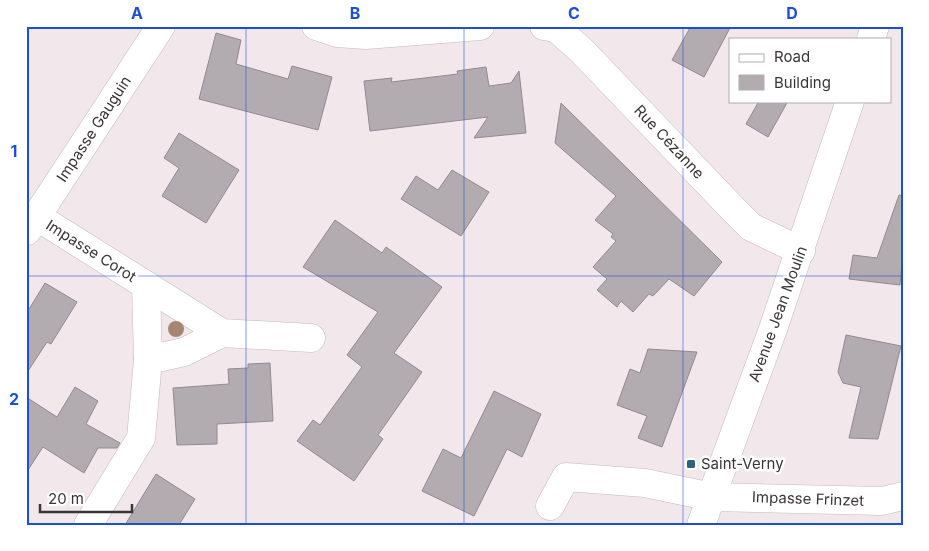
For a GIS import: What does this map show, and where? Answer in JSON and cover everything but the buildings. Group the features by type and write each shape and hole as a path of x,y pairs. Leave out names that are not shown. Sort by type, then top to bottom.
{"street":[{"name":"Impasse Gauguin","path":"31,224 161,26"},
{"path":"316,26 337,33 480,26"},
{"name":"Rue Cézanne","path":"544,26 556,28 582,51 751,226 801,251"},
{"path":"871,38 875,26"},
{"name":"Avenue Jean Moulin","path":"701,525 801,251 850,102"},
{"name":"Impasse Corot","path":"31,224 146,285 222,333 312,338"},
{"name":"Impasse Corot","path":"88,525 141,438 148,360 146,285"},
{"name":"Impasse Corot","path":"148,360 184,352 222,333"},
{"name":"Impasse Frinzet","path":"550,506 566,478 645,483 712,497 882,501 903,496"}],"place":[{"name":"Saint-Verny","path":"691,464"}]}
